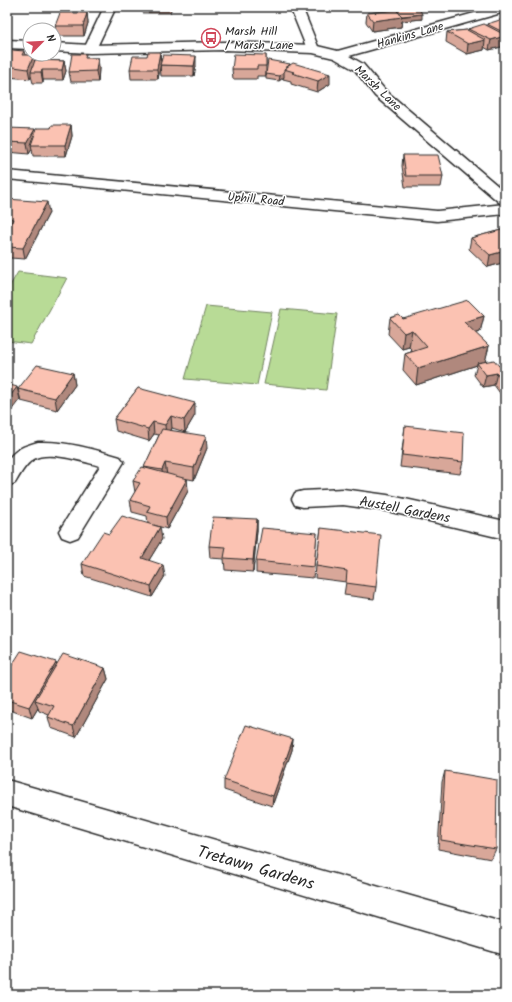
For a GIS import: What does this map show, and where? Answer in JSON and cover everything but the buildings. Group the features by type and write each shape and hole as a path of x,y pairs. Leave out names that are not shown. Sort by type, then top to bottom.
{"street":[{"path":"90,49 110,7"},
{"path":"296,7 313,49"},
{"name":"Hankins Lane","path":"338,56 502,8"},
{"path":"7,44 22,45"},
{"name":"Marsh Lane","path":"62,47 90,49 225,46 313,49 338,56 359,68 380,93 505,200"},
{"name":"Uphill Road","path":"7,175 437,216 482,213 505,209"},
{"path":"7,478 20,458 28,452 48,448 113,462 70,531"},
{"name":"Austell Gardens","path":"303,499 343,497 387,503 505,530"},
{"name":"Tretawn Gardens","path":"7,793 505,939"}],"green space":[{"path":"18,272 67,278 31,344 7,341 7,291"},
{"path":"206,306 272,312 257,385 185,379"},
{"path":"281,309 337,314 326,390 264,384"}],"place":[{"name":"Marsh Hill / Marsh Lane","path":"211,38"}]}
